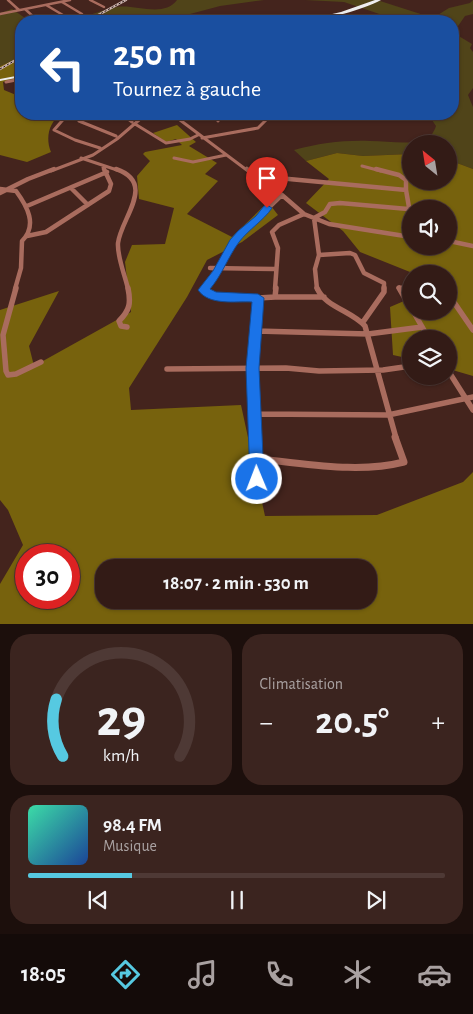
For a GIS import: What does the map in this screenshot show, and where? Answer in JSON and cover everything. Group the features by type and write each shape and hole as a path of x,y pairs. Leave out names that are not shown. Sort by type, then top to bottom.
{"highway":[{"path":"333,15 379,0"},
{"path":"0,80 15,78"}],"street":[{"path":"8,0 19,10"},
{"path":"54,0 82,14 80,15"},
{"path":"0,14 70,0"},
{"path":"90,0 104,8"},
{"path":"46,5 63,15"},
{"path":"25,9 32,15"},
{"path":"63,120 54,130 75,140 100,148"},
{"path":"130,120 166,143 258,128 268,120"},
{"path":"0,190 9,189 105,148 136,120"},
{"path":"180,120 226,156 282,195 304,214 329,224 402,236"},
{"path":"79,121 116,136"},
{"path":"0,190 27,177 82,158 100,148 134,123"},
{"path":"174,158 192,162 200,159 226,156"},
{"path":"82,158 127,173 134,184 134,203 118,235 118,244 131,303 126,314 118,321 121,326 127,327"},
{"path":"41,362 16,374 8,375 6,371 3,335 21,268 22,241 27,236 46,232 109,191 111,184 107,172 102,166"},
{"path":"362,166 402,177"},
{"path":"27,206 107,172"},
{"path":"256,176 402,190"},
{"path":"71,188 88,205"},
{"path":"9,189 16,191 27,206 30,215 27,236"},
{"path":"406,190 407,200"},
{"path":"282,195 267,208 250,228 241,233 220,268 203,290 206,294 214,296 324,298"},
{"path":"314,218 325,212 330,204 340,203 402,208"},
{"path":"275,297 275,269 278,248 272,232 279,225 304,214"},
{"path":"256,459 337,466 397,465 404,462 388,414 368,334 362,322 324,298 316,290 314,269 319,255 314,218"},
{"path":"457,243 473,246"},
{"path":"319,255 350,253 355,255 364,273 384,284 384,292 362,322"},
{"path":"210,268 275,269"},
{"path":"257,499 256,414 252,368 258,298"},
{"path":"457,307 473,330"},
{"path":"418,320 424,330"},
{"path":"256,331 368,334 422,327"},
{"path":"167,369 377,370 402,367"},
{"path":"456,385 473,410"},
{"path":"256,414 388,414 473,397"}],"shaded area":[{"path":"177,0 264,0 220,6 186,15 89,15 117,7 157,9 171,5"},
{"path":"305,0 377,0 424,15 382,15 344,2"},
{"path":"473,0 473,14 465,16 459,25 459,15 438,15 449,8 470,3"},
{"path":"12,9 21,15 15,15 15,60 0,66 0,13"},
{"path":"459,36 472,44 470,48 473,52 473,88 468,95 473,107 473,169 458,163 458,135 431,135 436,126 432,120 459,120"},
{"path":"15,60 15,79 3,82 4,90 15,95 15,120 55,120 51,125 48,136 51,152 27,162 0,155 0,66"},
{"path":"177,125 196,142 189,146 217,163 205,174 218,181 187,214 232,237 268,202 278,215 242,242 207,260 187,297 129,388 131,410 241,405 265,516 377,515 463,482 473,472 473,624 0,624 0,584 15,559 15,609 80,609 80,544 23,544 8,510 0,500 0,310 59,291 29,346 34,366 131,312 125,262 132,245 165,244 174,208 139,199 137,176 150,161 143,154 145,152 182,145 176,139 166,142 153,133"},
{"path":"360,141 402,143 402,154 363,156 337,153 306,161 294,150 323,144"},
{"path":"337,153 363,156 402,154 402,190 458,190 458,163 473,169 473,376 457,371 457,330 402,330 402,357 393,355 390,307 402,302 402,320 457,320 457,265 402,265 402,269 360,252 343,231 306,203 329,179 306,161"}],"railway":[{"path":"98,15 126,0"},
{"path":"0,69 15,60"}],"route":[{"path":"257,479 256,414 252,368 258,298 214,296 206,294 203,290 217,273 241,233 250,228 267,208"}]}
